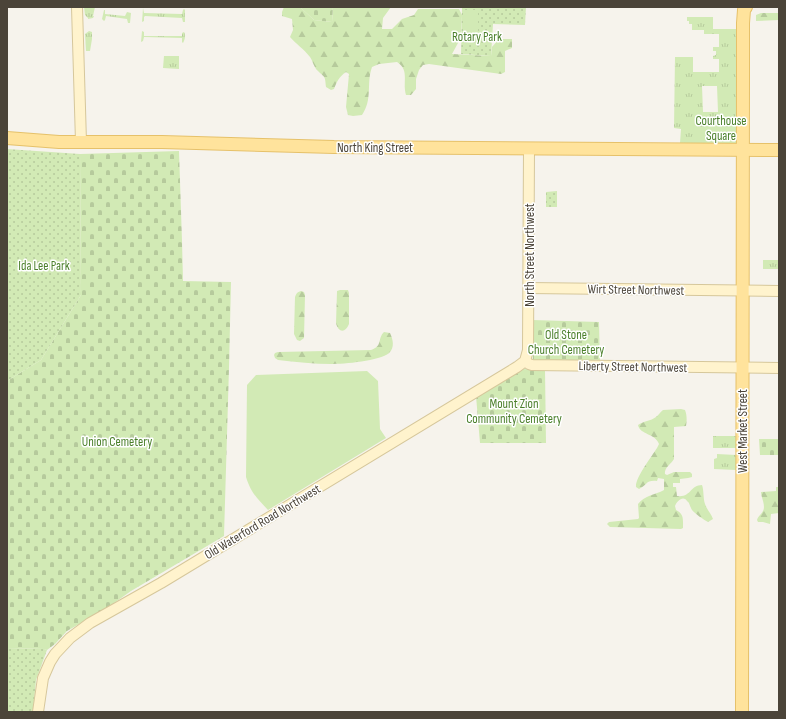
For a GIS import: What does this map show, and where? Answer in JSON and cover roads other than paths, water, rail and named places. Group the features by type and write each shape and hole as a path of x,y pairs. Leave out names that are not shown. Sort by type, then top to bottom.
{"main road":[{"name":"West Market Street","path":"742,712 743,23 745,8"},
{"name":"North King Street","path":"7,138 59,142 162,142 334,147 779,150"}],"street":[{"path":"76,7 81,142"},
{"name":"North Street Northwest","path":"525,361 528,350 529,149"},
{"name":"Wirt Street Northwest","path":"529,288 779,291"},
{"name":"Liberty Street Northwest","path":"525,361 532,365 779,368"},
{"name":"Old Waterford Road Northwest","path":"38,712 43,678 50,662 55,654 70,638 90,623 175,575 518,367 525,361"}],"park label":[{"name":"Rotary Park","path":"477,36"},
{"name":"Courthouse Square","path":"721,128"},
{"name":"Ida Lee Park","path":"44,265"},
{"name":"Old Stone Church Cemetery","path":"566,342"},
{"name":"Mount Zion Community Cemetery","path":"514,410"},
{"name":"Union Cemetery","path":"117,441"}]}
